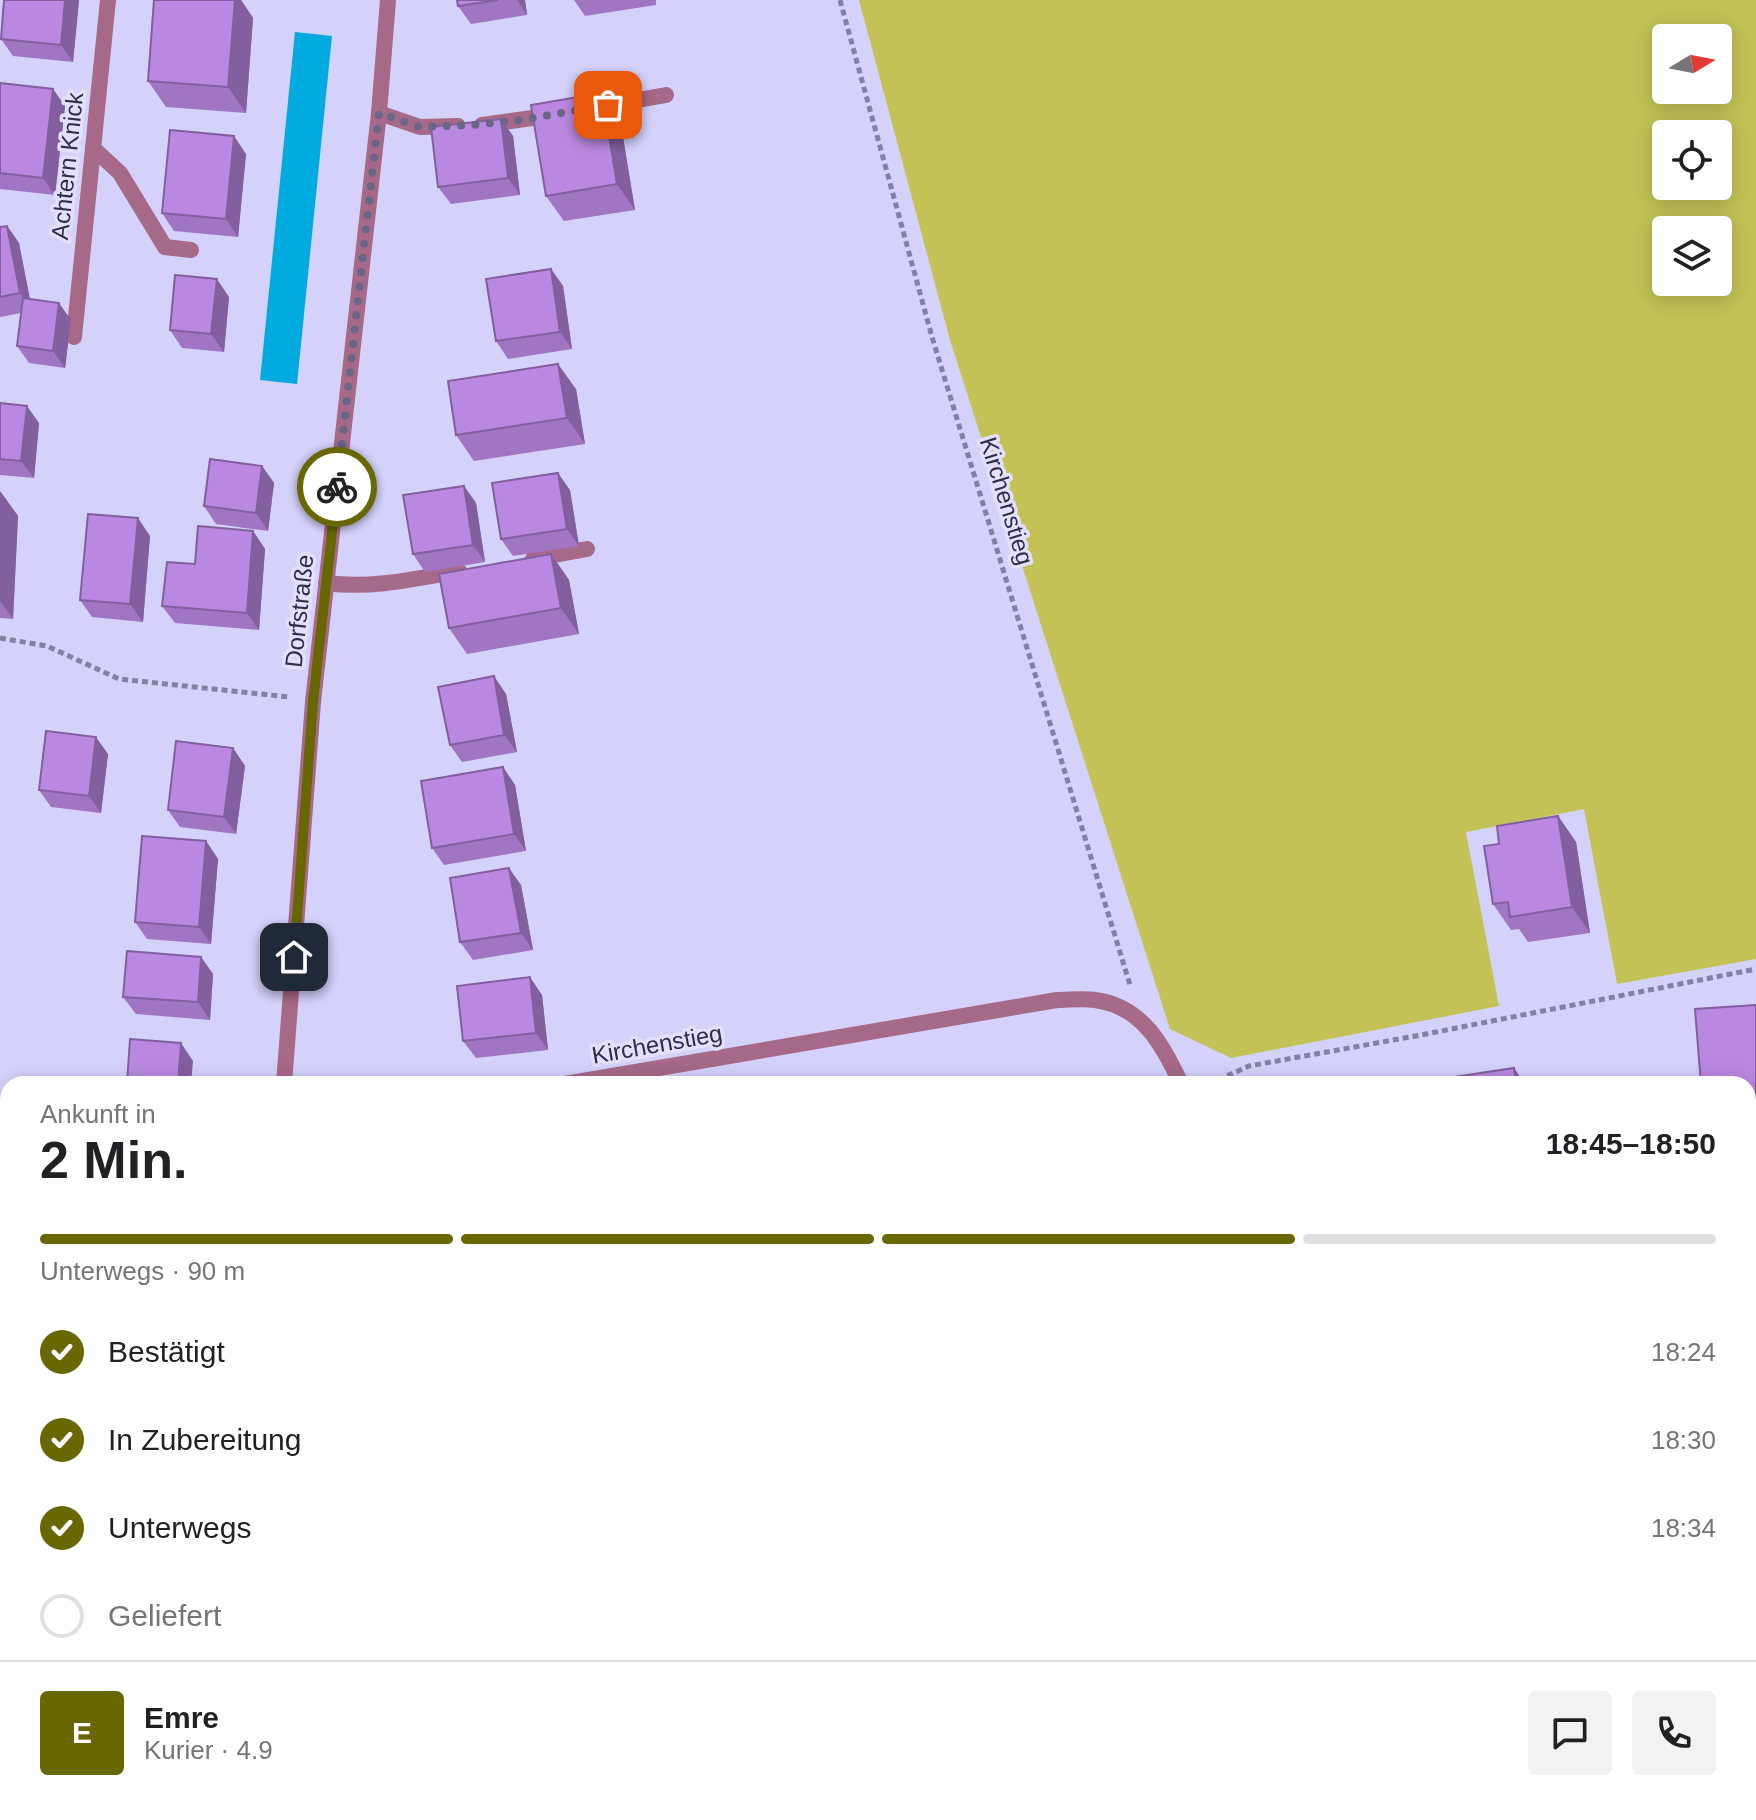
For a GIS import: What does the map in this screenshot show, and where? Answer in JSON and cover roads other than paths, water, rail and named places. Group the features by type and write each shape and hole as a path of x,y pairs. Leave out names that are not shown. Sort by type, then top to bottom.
{"street":[{"name":"Achtern Knick","path":"74,337 108,0"},
{"name":"Dorfstraße","path":"285,1076 313,702 379,113 388,0"},
{"path":"379,113 420,127 474,125 666,95"},
{"path":"93,148 120,173 165,247 191,250"},
{"path":"513,562 587,549"},
{"path":"326,583 354,587 380,585 469,570"},
{"name":"Kirchenstieg","path":"612,1076 1057,1000 1097,1000 1135,1013 1166,1052 1177,1076"}],"water":[{"path":"295,32 332,36 297,384 260,380"}]}
